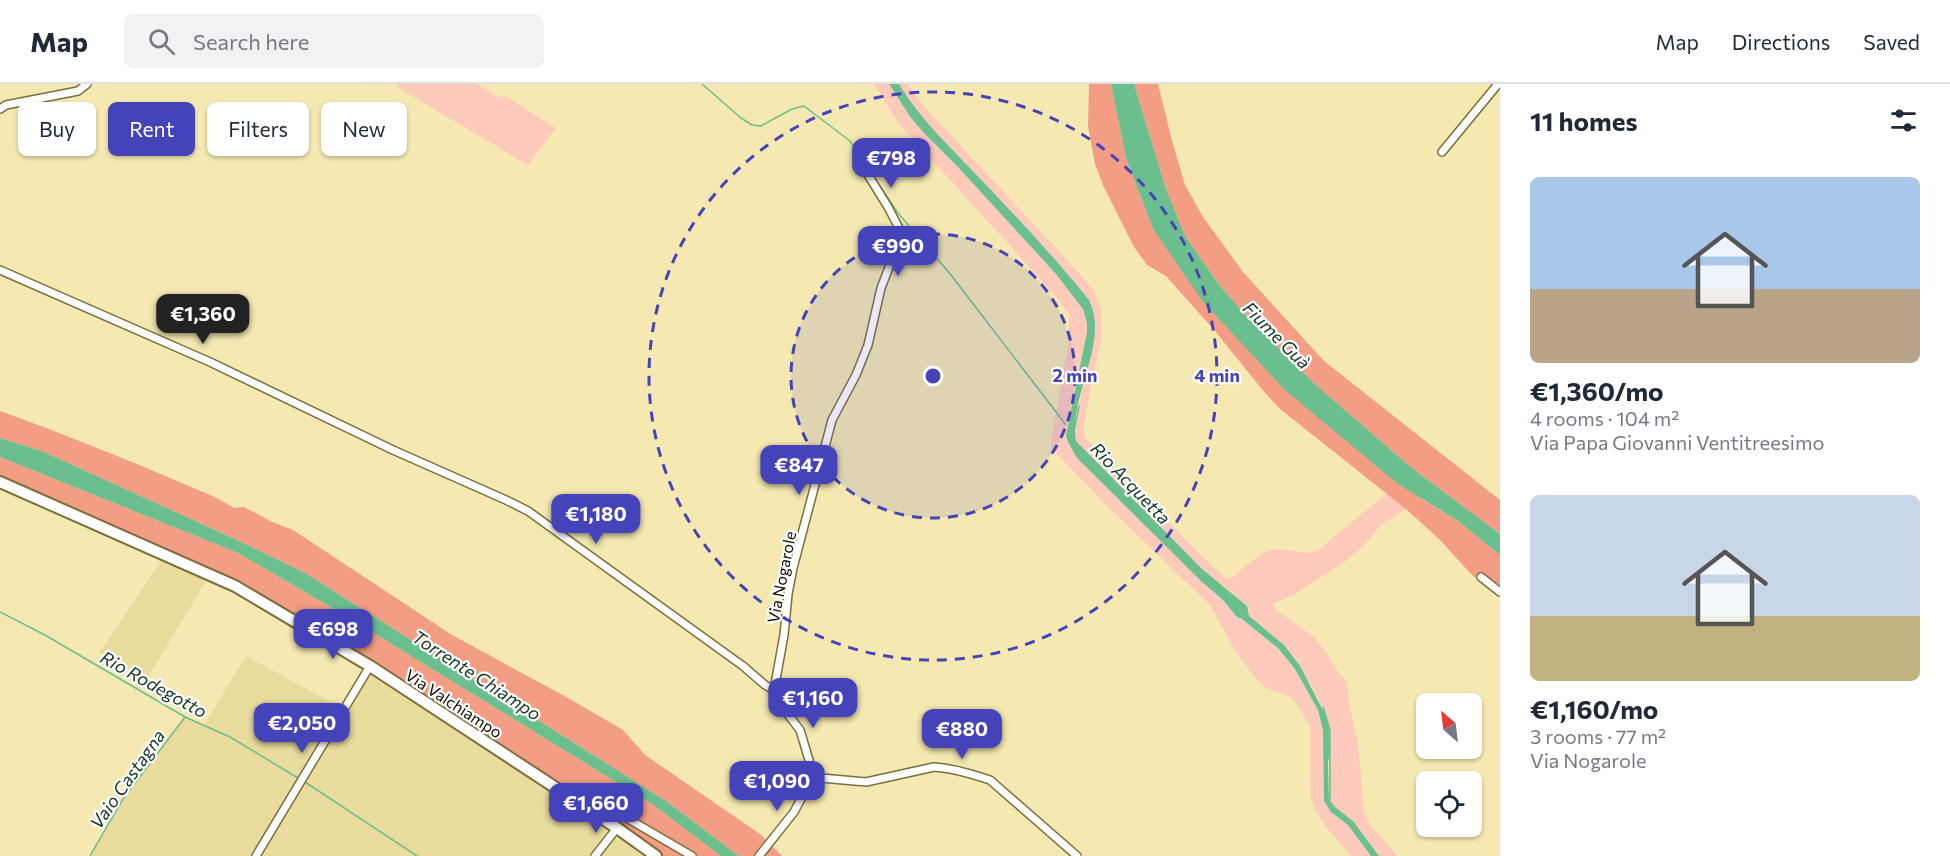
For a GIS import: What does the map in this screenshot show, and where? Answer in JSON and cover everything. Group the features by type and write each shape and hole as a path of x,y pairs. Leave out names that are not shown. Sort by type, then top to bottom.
{"main road":[{"name":"Via Valchiampo","path":"0,482 236,586 370,666 656,856"}],"street":[{"path":"0,109 6,105 78,91 87,84"},
{"path":"1442,152 1494,92 1498,84"},
{"name":"Via Nogarole","path":"774,690 793,568 826,439 832,420 856,375 868,345 881,288 902,234 857,157"},
{"path":"0,270 210,362 393,450 506,500 528,512 743,666 774,690 776,699 800,730 809,760 810,777 803,795 794,812 759,856"},
{"path":"1481,577 1500,592"},
{"path":"256,856 370,666"},
{"path":"810,777 866,782 943,767 990,780 1077,856"},
{"path":"591,811 598,807 608,807 692,856"},
{"path":"595,856 617,828"}],"shaded area":[{"path":"398,84 477,84 498,97 505,96 556,128 528,165 397,87"},
{"path":"874,84 889,84 911,118 1056,274 1083,309 1087,332 1067,427 1068,442 1090,471 1223,600 1237,617 1279,649 1295,669 1318,710 1323,730 1324,801 1331,812 1348,825 1371,856 1351,856 1326,827 1316,811 1311,797 1310,726 1296,703 1289,696 1266,688 1258,681 1237,654 1210,605 1108,507 1051,448 1069,341 1069,315 1059,300 898,123"},
{"path":"889,84 899,84 932,128 1031,233 1089,300 1094,317 1095,334 1078,406 1075,424 1076,441 1201,568 1247,606 1249,616 1284,645 1300,666 1326,716 1329,729 1329,799 1335,807 1353,821 1379,856 1371,856 1348,825 1331,812 1324,801 1323,730 1318,710 1295,669 1279,649 1237,617 1223,600 1077,458 1068,442 1066,435 1087,332 1083,309 1056,274 911,118"},
{"path":"899,84 908,84 921,103 1093,290 1101,311 1101,338 1084,423 1084,435 1228,580 1270,550 1282,549 1306,553 1317,551 1387,493 1406,509 1382,524 1346,561 1297,593 1273,604 1276,610 1304,629 1319,643 1347,682 1358,744 1364,812 1371,826 1398,856 1379,856 1353,821 1335,807 1329,799 1329,729 1323,708 1300,666 1284,645 1249,616 1243,604 1233,593 1201,568 1078,445 1075,422 1090,363 1094,336 1093,311 1089,300 1031,233 932,129"},
{"path":"1089,84 1111,84 1126,158 1153,229 1420,498 1458,521 1500,555 1500,597 1472,575 1439,539 1406,509 1280,409 1166,276 1147,265 1134,247 1095,164 1088,126"},
{"path":"1111,84 1134,84 1166,189 1185,236 1220,286 1251,321 1317,386 1413,469 1500,534 1500,555 1458,521 1398,484 1285,390 1204,303 1153,229 1126,158"},
{"path":"1134,84 1158,84 1185,185 1203,217 1243,272 1324,361 1500,500 1500,534 1413,469 1317,386 1251,321 1220,286 1185,236 1166,189"},
{"path":"0,411 137,464 217,498 234,508 244,507 293,530 452,635 623,730 645,755 760,834 782,856 739,856 666,801 305,573 44,452 0,438"},
{"path":"0,438 44,452 305,573 666,801 739,856 721,856 652,804 341,613 238,553 0,457"},
{"path":"0,457 238,553 341,613 652,804 721,856 657,856 368,666 166,553 77,509 0,479"},
{"path":"166,553 211,573 146,680 99,653"},
{"path":"246,656 342,708 368,666 657,856 90,856 123,800 185,716 204,725"}],"waterway":[{"path":"702,84 752,125 761,126 792,109 804,106 850,141 898,213 951,275 1066,425"},
{"name":"Rio Acquetta","path":"1093,340 1094,321"},
{"name":"Rio Acquetta","path":"1074,431 1079,406"},
{"name":"Rio Rodegotto","path":"0,612 45,635 185,717 230,737 298,778"},
{"name":"Rio Acquetta","path":"1323,707 1330,730 1330,800"},
{"name":"Vaio Castagna","path":"90,856 123,799 185,717"},
{"name":"Rio Rodegotto","path":"305,782 417,856"}],"water label":[{"name":"Fiume Guà","path":"1277,335"},
{"name":"Torrente Chiampo","path":"477,675"}]}
